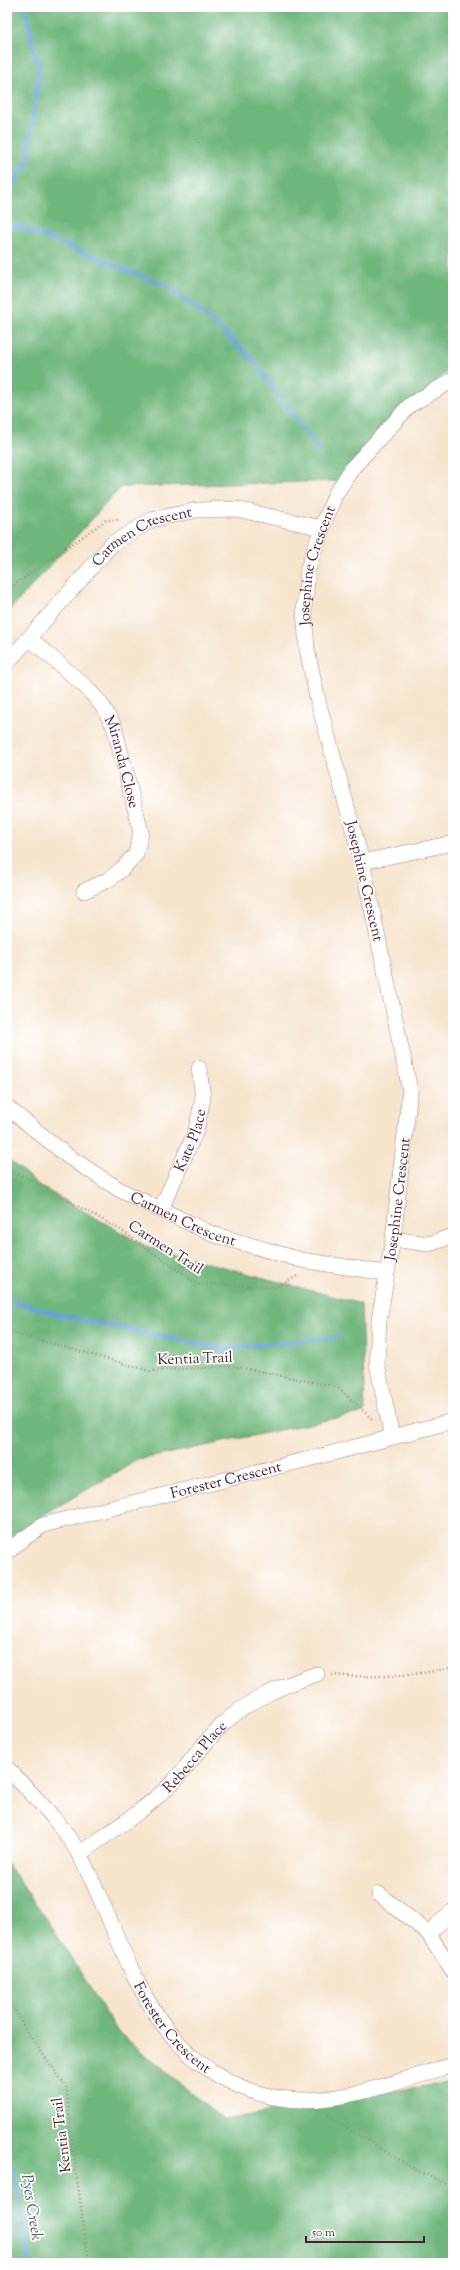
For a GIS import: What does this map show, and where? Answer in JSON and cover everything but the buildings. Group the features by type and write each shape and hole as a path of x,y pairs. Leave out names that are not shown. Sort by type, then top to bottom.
{"street":[{"name":"Josephine Crescent","path":"392,1437 377,1364 379,1320 393,1239 410,1090 362,862 317,697 307,649 304,610 308,569 322,528 335,495 353,467 374,442 410,405 453,380"},
{"name":"Carmen Crescent","path":"7,664 112,544 151,520 197,510 236,509 322,528"},
{"name":"Miranda Close","path":"29,638 86,687 101,704 114,726 141,832 136,854 122,869 108,880 84,891"},
{"path":"362,862 453,843"},
{"name":"Kate Place","path":"160,1210 196,1130 203,1098 199,1068"},
{"name":"Carmen Crescent","path":"7,1106 69,1157 120,1190 212,1234 301,1260 386,1273"},
{"path":"393,1239 429,1244 453,1236"},
{"name":"Forester Crescent","path":"7,1553 15,1545 43,1525 392,1437 453,1420"},
{"name":"Rebecca Place","path":"79,1854 154,1800 171,1784 218,1728 247,1704 282,1685 317,1674"},
{"name":"Forester Crescent","path":"7,1768 61,1826 79,1854 121,1943 138,1986 155,2015 173,2039 193,2058 214,2073 239,2086 273,2097 312,2099 340,2097 453,2065"},
{"path":"379,1894 428,1933 453,1971"},
{"path":"428,1933 453,1911"}],"path":[{"path":"7,590 106,520 121,520"},
{"name":"Carmen Trail","path":"7,1169 33,1181 119,1229 198,1284 277,1287 321,1263"},
{"name":"Kentia Trail","path":"7,1331 150,1371 233,1366 338,1387 392,1437"},
{"path":"317,1674 347,1676 436,1672 453,1667"},
{"name":"Kentia Trail","path":"7,1997 27,2032 66,2086 89,2263"},
{"path":"312,2099 337,2122 416,2170 453,2187"}],"green space":[{"path":"7,7 453,7 453,365 345,481 121,487 7,613"},
{"path":"7,1158 41,1187 145,1246 361,1304 365,1412 138,1460 43,1515 7,1544"},
{"path":"7,1863 48,1921 118,2032 224,2120 338,2099 453,2082 453,2263 7,2263"}],"waterway":[{"name":"Pyes Creek","path":"7,195 27,161 39,71 25,7"},
{"path":"7,222 169,287 211,320 252,359 319,451"},
{"path":"7,1299 63,1316 224,1349 338,1337"},
{"name":"Pyes Creek","path":"7,2158 14,2168 29,2263"}]}
